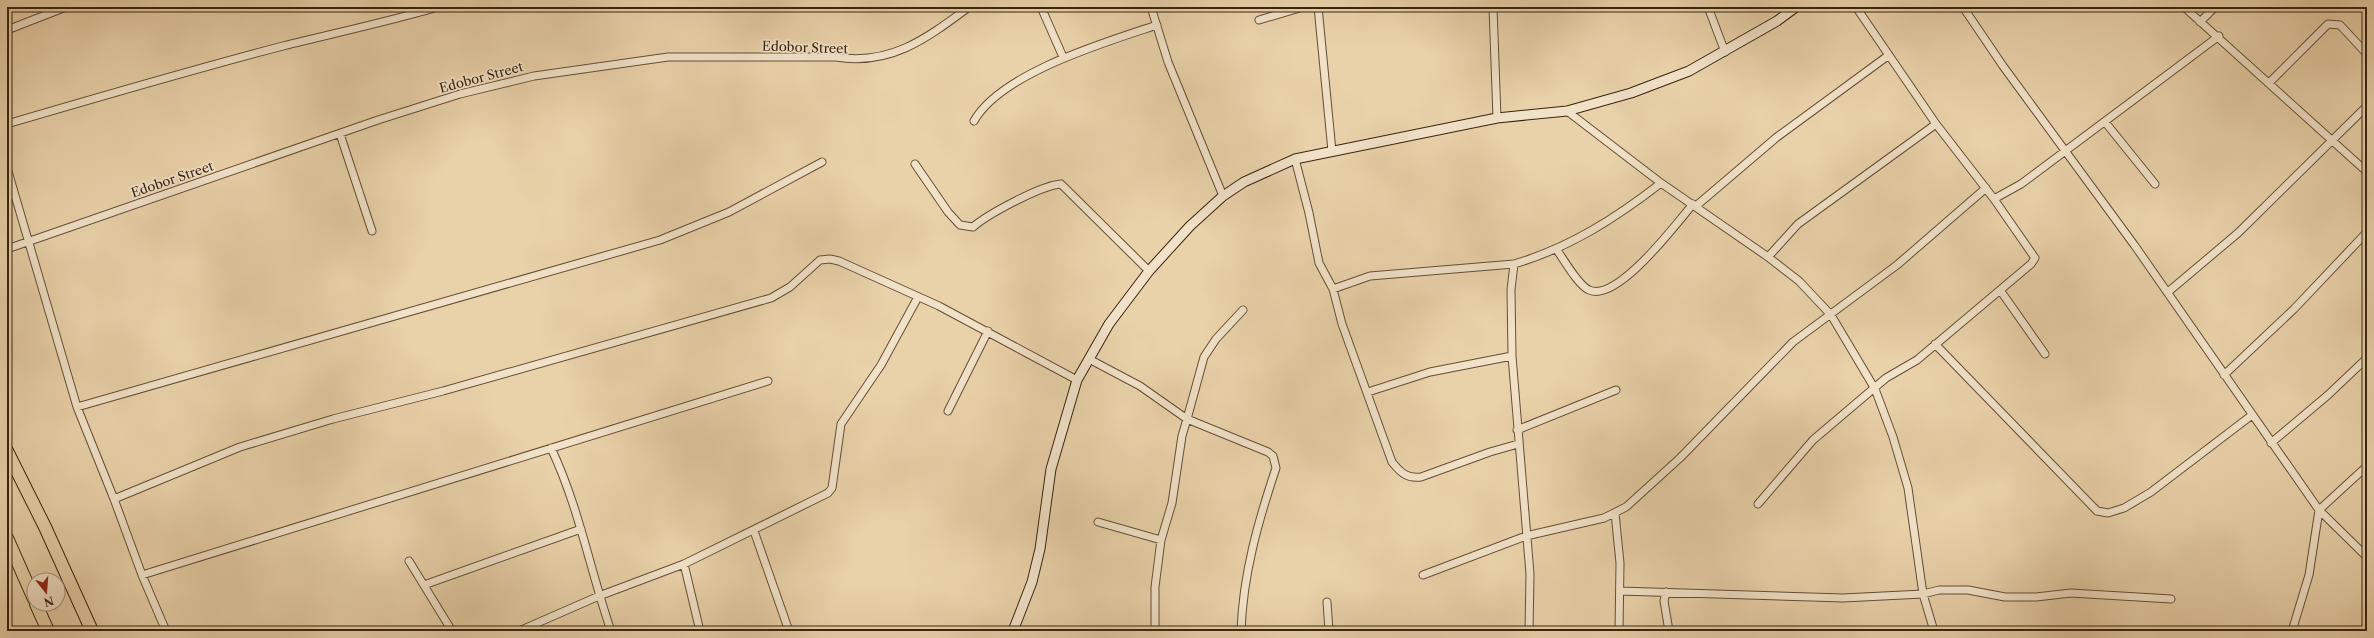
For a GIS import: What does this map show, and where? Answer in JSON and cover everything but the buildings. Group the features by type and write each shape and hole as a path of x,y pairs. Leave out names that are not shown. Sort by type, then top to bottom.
{"highway":[{"path":"7,451 45,527 92,631"},
{"path":"7,538 26,581"},
{"path":"40,612 48,631"}],"street":[{"path":"7,30 66,7"},
{"path":"7,124 125,89 285,46 390,22 438,7"},
{"name":"Edobor Street","path":"7,249 378,120 460,94 534,76 581,68 668,57 836,58 857,61 879,58 906,48 933,34 970,7"},
{"path":"1041,7 1063,57"},
{"path":"1151,7 1158,25 1168,62 1223,196"},
{"path":"1259,20 1302,7"},
{"path":"1318,7 1332,151"},
{"path":"1497,7 1493,7 1497,118"},
{"path":"1708,7 1725,52"},
{"path":"1013,631 1032,582 1040,549 1051,469 1077,380 1109,324 1149,271 1190,226 1223,196 1244,182 1296,159 1497,118 1567,111 1670,80 1725,52 1777,21 1796,7"},
{"path":"1758,504 1813,440 1875,389 1886,378 1917,360 2035,262 2035,258 1994,199 1936,124 1856,7"},
{"path":"1963,7 2168,292 2271,443 2319,510 2367,557"},
{"path":"2184,7 2200,22 2219,36 2367,172"},
{"path":"2200,22 2215,7"},
{"path":"2269,83 2328,24 2340,25 2367,54"},
{"path":"974,121 981,108 992,99 1063,57 1158,25"},
{"path":"1994,199 2021,184 2219,36"},
{"path":"1557,250 1572,272 1588,290 1597,292 1608,290 1634,271 1695,205 1777,137 1889,55"},
{"path":"2168,292 2238,232 2334,141 2367,106"},
{"path":"1567,111 1661,183 1695,205 1768,257 1799,281 1831,314 1875,389 1886,414 1907,482 1914,514 1923,594 1934,631"},
{"path":"2105,122 2155,184"},
{"path":"1768,257 1798,224 1936,124"},
{"path":"340,134 372,231"},
{"path":"1296,159 1309,212 1319,263 1332,289 1342,324 1368,392 1392,462 1405,476 1413,478 1421,477 1490,452 1518,444"},
{"path":"76,407 660,240 730,212 822,162"},
{"path":"915,164 948,212 960,225 973,227 983,218 1038,190 1061,184 1149,271"},
{"path":"7,168 30,241 76,407 114,499 142,575 166,631"},
{"path":"1332,289 1370,276 1514,264 1557,250 1607,222 1661,183"},
{"path":"1423,575 1526,536 1615,514 1642,493 1680,458 1792,342 1897,265 1986,188"},
{"path":"2224,375 2294,309 2367,232"},
{"path":"114,499 247,445 333,419 491,377 771,298 790,287 816,263 823,259 839,262 880,282 918,297 988,331 1077,380"},
{"path":"1514,264 1511,290 1512,356 1518,444 1530,574 1529,631"},
{"path":"2000,290 2045,354"},
{"path":"519,631 599,596 684,564 821,498 832,488 841,424 881,365 918,297"},
{"path":"1155,631 1155,587 1161,540 1172,503 1182,436 1204,357 1216,339 1243,310"},
{"path":"948,411 988,331"},
{"path":"1935,344 2097,511 2108,513 2124,508 2151,492 2252,415"},
{"path":"1368,392 1430,372 1512,356"},
{"path":"2271,443 2328,395 2367,358"},
{"path":"1088,359 1140,386 1187,419 1268,452 1275,462 1276,468 1258,519 1247,571 1241,631"},
{"path":"142,575 768,381"},
{"path":"1517,430 1616,390"},
{"path":"551,448 566,480 581,528 599,596 611,631"},
{"path":"2292,631 2309,575 2319,510 2367,466"},
{"path":"1615,514 1620,591 1619,631"},
{"path":"1098,522 1161,540"},
{"path":"424,585 581,528"},
{"path":"754,530 789,631"},
{"path":"410,562 452,631"},
{"path":"684,564 700,631"},
{"path":"1620,591 1843,598 1923,594 1939,590 1968,590 2005,598 2036,597 2071,592 2171,599"},
{"path":"1666,592 1664,601 1669,631"},
{"path":"1327,602 1328,631"}]}
